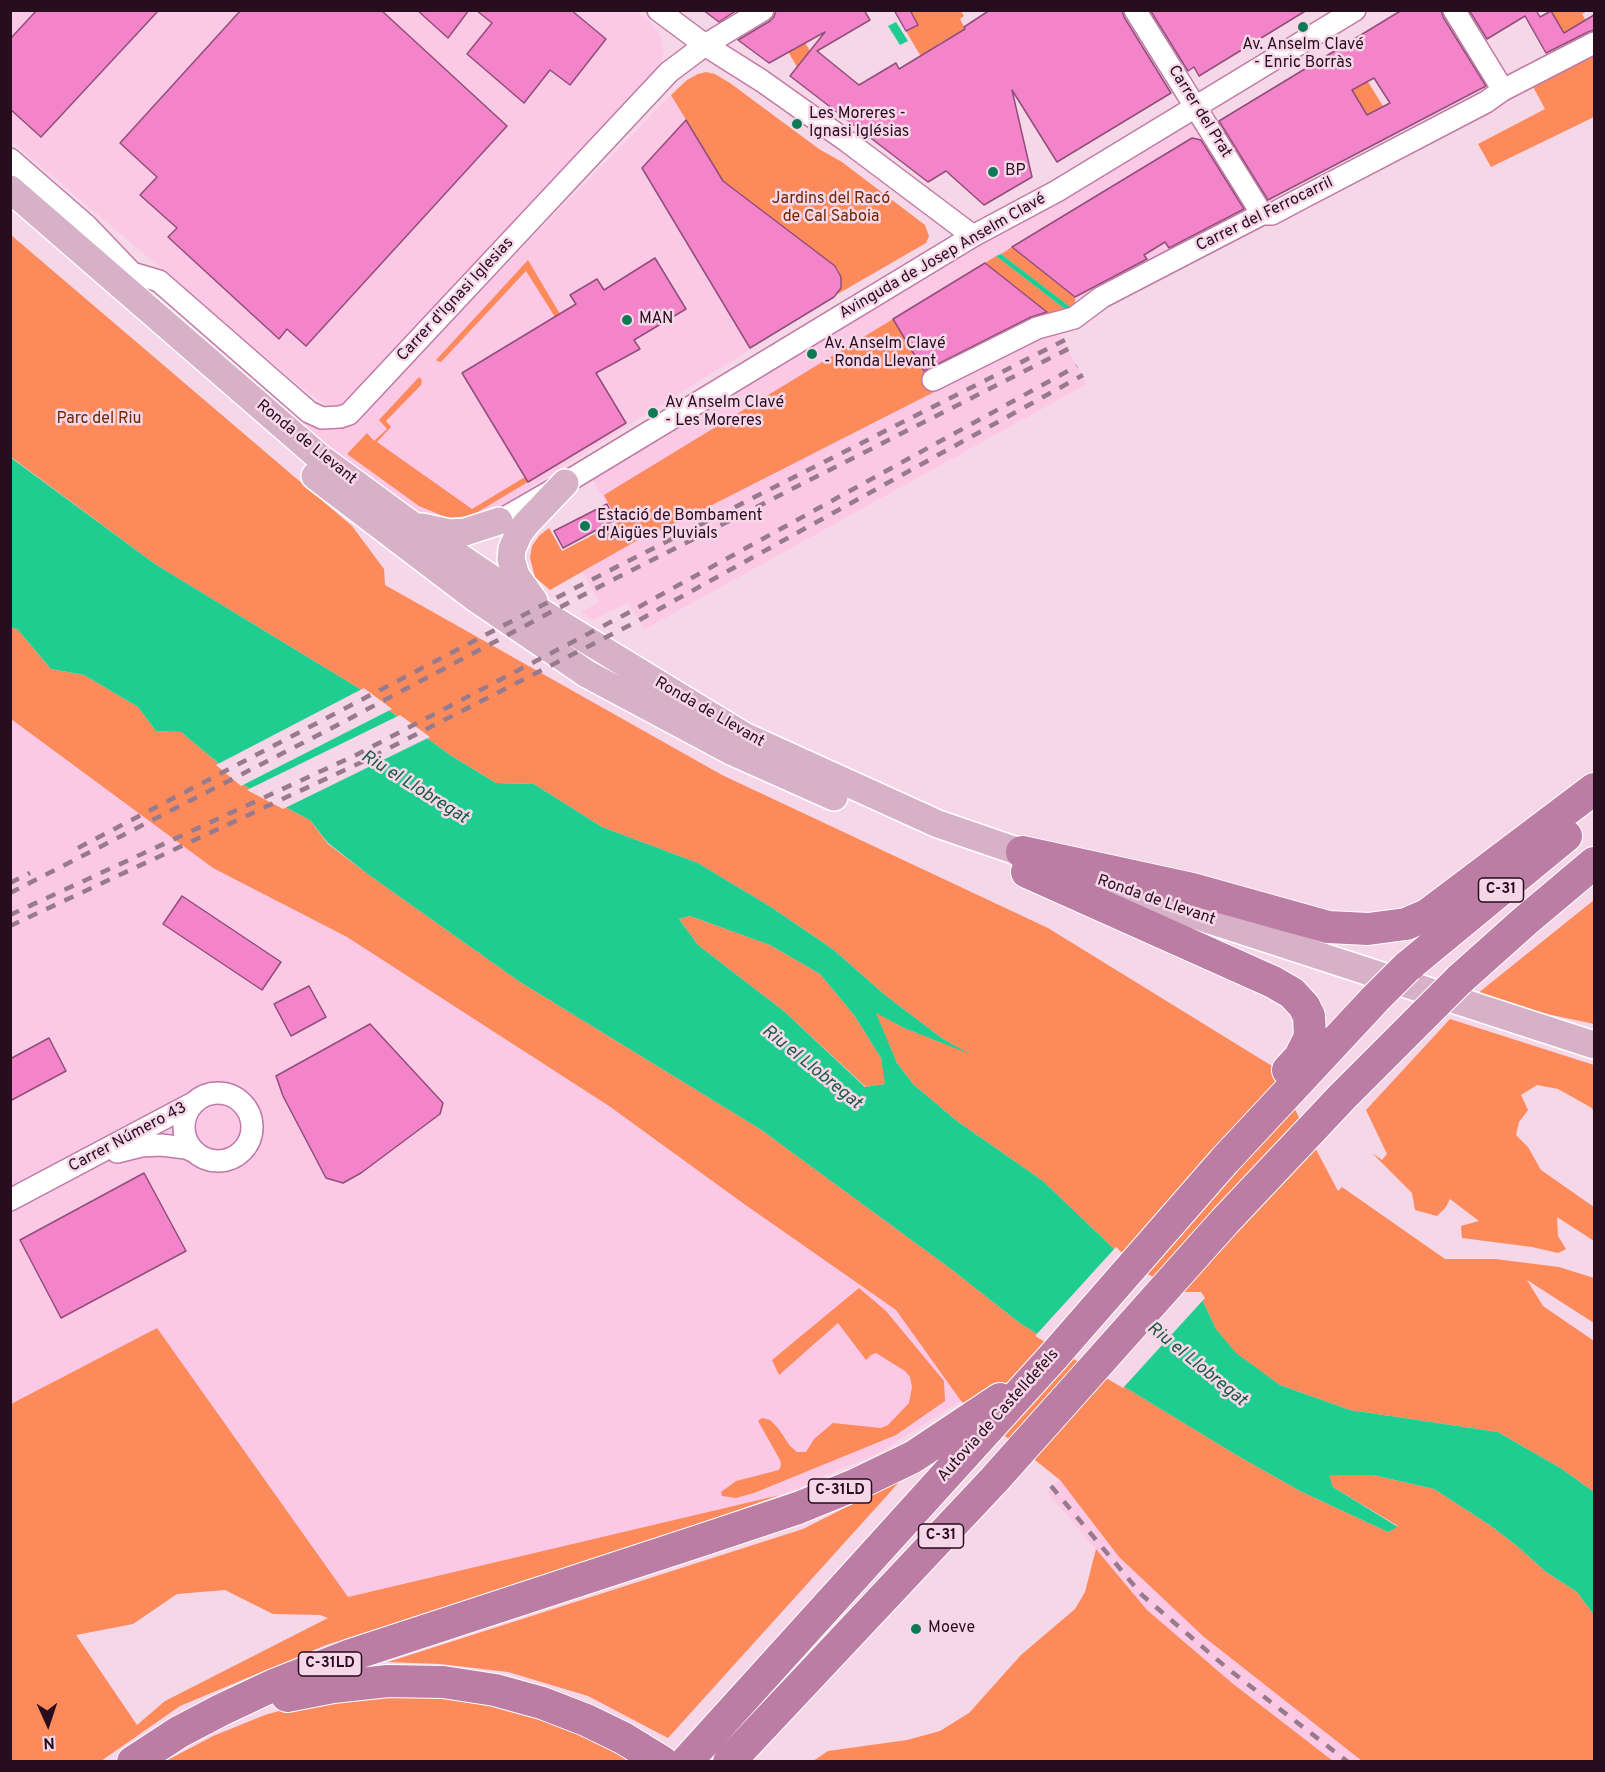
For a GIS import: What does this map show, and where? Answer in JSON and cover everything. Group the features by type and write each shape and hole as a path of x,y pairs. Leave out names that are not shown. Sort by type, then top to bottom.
{"highway":[{"path":"1025,862 1192,889 1328,927 1368,929 1406,924 1427,915 1594,789"},
{"name":"C-31","path":"1305,1063 1407,967 1594,813"},
{"path":"969,1418 1022,1365 1305,1063 1310,1037 1309,1016 1304,1006 1292,993 1025,862"},
{"name":"C-31","path":"729,1761 994,1480 1225,1221 1343,1096 1459,980 1594,863"},
{"path":"1538,910 1594,882"},
{"name":"Autovia de Castelldefels","path":"686,1761 1053,1357 1305,1063"},
{"name":"C-31LD","path":"143,1754 221,1710 274,1685 351,1655 515,1603 826,1497 912,1457 1007,1395 1053,1357"},
{"path":"143,1754 224,1716 279,1698 333,1687 388,1682 443,1683 495,1690 566,1712 622,1738 662,1761"},
{"path":"680,1761 734,1709"}],"main road":[{"name":"Ronda de Llevant","path":"10,189 319,457 409,523 544,614 744,736 1025,862 1182,921 1594,1059"},
{"name":"Ronda de Llevant","path":"10,214 310,472 474,597 587,674 733,752 903,828 1107,885 1594,1045"},
{"path":"132,273 212,363"},
{"path":"544,614 516,576 512,549 526,524 565,483"},
{"path":"474,597 470,564 474,548 499,521"},
{"path":"409,523 434,531 450,533 465,532 499,521"}],"street":[{"path":"657,10 848,142 974,236"},
{"name":"Carrer d'Ignasi Iglesias","path":"132,273 159,281 309,412 322,418 349,414 669,72 705,45 763,10"},
{"name":"Carrer del Prat","path":"1135,10 1262,214"},
{"name":"Avinguda de Josep Anselm Clavé","path":"499,521 974,236 1057,191 1355,10"},
{"path":"1454,10 1503,90"},
{"name":"Carrer del Ferrocarril","path":"933,380 1037,328 1074,318 1102,297 1262,214 1272,214 1280,210 1594,43"},
{"path":"10,159 87,226 132,273"},
{"path":"211,1094 234,1097 246,1109 252,1125 245,1147 233,1157 216,1161 195,1152 185,1138 184,1126 188,1110 196,1101 211,1094"},
{"name":"Carrer Número 43","path":"10,1200 196,1101"},
{"name":"Carrer Número 43","path":"60,1174 123,1150 141,1146 174,1146 195,1152"}],"shaded area":[{"path":"11,11 636,11 651,22 660,34 664,51 661,63 650,80 353,395 344,404 333,406 323,403 291,379 11,141"},
{"path":"671,95 723,181 835,266 841,277 841,288 836,295 507,502 465,524 429,519 336,455 236,371 207,339 205,330 310,420 377,397"},
{"path":"1192,120 1262,225 1058,332 1087,384 645,629 628,603 593,620 581,612 599,602 583,572 629,544 591,477 937,268"},
{"path":"11,719 213,868 347,937 609,1106 896,1310 961,1401 880,1452 780,1495 348,1597 157,1328 11,1404"},
{"path":"1060,1480 1119,1557 1204,1637 1362,1761 1333,1761 1232,1683 1147,1610 1047,1492"}],"green space":[{"path":"786,11 810,51 797,67 770,20"},
{"path":"910,11 961,11 964,16 960,19 965,29 938,44 947,61 931,74 906,31 917,24"},
{"path":"1551,11 1587,11 1582,14 1586,21 1572,38 1575,43 1571,45"},
{"path":"1594,50 1594,117 1491,167 1478,144 1545,109 1531,83"},
{"name":"Jardins del Racó de Cal Saboia","path":"706,72 715,74 730,83 819,149 842,162 925,225 929,236 926,243 836,295 842,283 838,269 723,181 671,95 687,80"},
{"path":"1365,77 1399,132 1377,144 1355,107 1351,89"},
{"name":"Parc del Riu","path":"11,235 352,526 384,569 385,585 722,775 1048,928 1272,1066 1338,1191 1342,1187 1445,1259 1495,1259 1559,1267 1594,1278 1594,1323 1527,1280 1543,1306 1594,1341 1594,1492 1562,1469 1498,1432 1350,1410 1280,1385 1236,1354 1216,1329 1200,1295 1181,1295 1138,1272 1043,1181 957,1121 914,1085 897,1063 875,1012 904,1028 964,1051 943,1039 885,995 834,950 771,907 698,863 602,827 534,784 496,783 450,755 360,689 155,564 11,457"},
{"path":"1012,247 1075,297 1075,312 1052,317 985,263 996,256 1070,313 1073,309 1001,254"},
{"path":"528,260 560,314 555,317 526,271 441,362 437,361 436,360"},
{"path":"893,319 936,391 661,531 659,528 550,590 535,577 530,558 532,546 549,528 562,551 618,522 604,495"},
{"path":"419,377 422,380 421,385 386,421 391,427 377,442 472,509 525,477 528,482 471,516 448,518 419,506 347,454 367,433 374,441 387,429 379,420"},
{"path":"11,627 18,630 51,669 84,675 138,707 156,731 181,732 247,787 310,820 328,844 520,982 760,1129 951,1269 1021,1324 1238,1456 1302,1492 1388,1532 1398,1526 1333,1487 1328,1474 1373,1475 1434,1489 1491,1526 1546,1572 1577,1592 1594,1615 1594,1761 1362,1761 1204,1637 1119,1557 1060,1480 961,1401 896,1310 609,1106 347,937 213,868 11,719"},
{"path":"1594,900 1594,1024 1472,998"},
{"path":"690,916 770,945 820,974 854,1015 881,1058 886,1084 866,1087 785,1012 698,945 679,919"},
{"path":"1450,1019 1594,1065 1594,1114 1592,1108 1558,1089 1537,1085 1521,1095 1528,1110 1519,1122 1516,1135 1528,1147 1541,1170 1594,1207 1594,1241 1557,1217 1558,1236 1566,1249 1558,1253 1532,1247 1462,1238 1461,1226 1479,1221 1450,1199 1437,1216 1415,1210 1412,1193 1372,1153 1382,1160 1387,1154 1366,1110"},
{"path":"859,1288 886,1311 944,1381 945,1401 896,1435 754,1493 736,1498 722,1496 721,1492 736,1481 779,1470 780,1460 758,1421 762,1418 770,1420 797,1452 806,1452 814,1439 833,1423 881,1428 888,1425 909,1403 912,1387 910,1377 905,1371 876,1353 866,1360 838,1323 779,1375 772,1360"},
{"path":"157,1328 348,1597 780,1495 640,1545 326,1645 180,1706 101,1761 11,1762 11,1404","holes":["225,1590 273,1614 320,1615 328,1618 165,1701 137,1725 76,1635 133,1624 177,1594"]},
{"path":"902,1479 668,1738 588,1696 508,1672 440,1664 388,1662 803,1529"},
{"path":"1096,1549 1147,1610 1232,1683 1333,1761 813,1761 828,1751 907,1740 940,1731 969,1713 1021,1655 1075,1609 1085,1592"},
{"path":"365,1695 456,1696 489,1702 563,1724 635,1762 164,1762 213,1736 265,1715 293,1707"}],"water":[{"path":"896,22 908,41 900,45 888,26"},
{"path":"1001,254 1073,309 1070,313 996,256"},
{"name":"Riu el Llobregat","path":"10,457 155,564 360,689 450,755 496,783 534,784 602,827 698,863 771,907 834,950 885,995 943,1039 970,1054 904,1028 876,1013 897,1063 914,1085 957,1121 1043,1181 1138,1272 1181,1295 1200,1295 1216,1329 1236,1353 1280,1385 1350,1410 1498,1432 1562,1469 1594,1492 1594,1615 1577,1592 1546,1572 1491,1526 1434,1489 1373,1475 1329,1475 1333,1487 1398,1527 1388,1532 1302,1492 1238,1456 1021,1324 951,1269 760,1129 520,982 369,875 328,843 310,820 247,787 181,732 156,731 138,707 84,675 51,669 18,630 11,627","holes":["690,916 770,945 820,974 854,1015 881,1058 885,1084 865,1087 785,1012 698,945 679,919"]}],"pier":[{"path":"364,688 392,709 241,786 216,765"},
{"path":"400,715 430,737 283,809 247,790"},
{"path":"1116,1247 1140,1270 1182,1292 1201,1292 1205,1298 1123,1388 1035,1336"}],"building":[{"path":"37,10 159,10 41,137 10,109 10,39"},
{"path":"241,10 381,10 507,126 306,346 287,329 279,339 168,237 177,228 140,195 157,177 120,143"},
{"path":"417,10 469,10 448,38"},
{"path":"476,10 571,10 606,39 570,85 550,70 524,103 467,54 492,23"},
{"path":"703,10 737,10 719,22"},
{"path":"776,10 864,10 870,20 817,51 859,85 896,63 899,69 965,29 964,27 990,10 1122,10 1124,17 1171,93 1057,162 1012,90 1032,177 984,205 946,171 928,182 790,76 825,32 769,63 738,40 770,21"},
{"path":"894,10 910,10 918,25 906,31"},
{"path":"1150,10 1307,10 1199,76 1194,67 1188,71"},
{"path":"1402,10 1441,10 1443,17 1486,86 1268,200 1219,121","holes":["1374,78 1390,103 1367,115 1352,90"]},
{"path":"1469,10 1536,10 1540,17 1551,11 1564,33 1594,15 1594,30 1546,53 1525,16 1487,39"},
{"path":"686,120 723,181 835,266 841,277 841,288 834,297 750,348 642,168"},
{"path":"1192,138 1201,140 1244,209 1169,248 1165,242 1144,255 1147,259 1075,297 1012,247"},
{"path":"655,258 686,309 634,340 640,349 596,373 626,423 528,482 462,373 576,304 570,295 597,279 604,290"},
{"path":"985,263 1047,312 1031,317 924,371 893,319"},
{"name":"Estació de Bombament d'Aigües Pluvials","path":"607,504 615,520 563,548 554,531"},
{"path":"182,896 281,962 262,990 163,924"},
{"path":"309,986 326,1017 291,1036 274,1004"},
{"path":"370,1024 443,1103 440,1114 361,1173 343,1183 326,1178 283,1096 276,1076"},
{"path":"49,1038 66,1071 10,1101 10,1059"},
{"path":"144,1173 186,1251 61,1318 20,1240"}],"railway":[{"path":"78,848 581,585 1065,340"},
{"path":"10,893 328,730 587,593 1070,348"},
{"path":"10,915 356,755 626,614 1077,366"},
{"path":"10,926 362,762 632,624 1083,375"},
{"path":"10,883 30,873"},
{"path":"1051,1486 1142,1595 1227,1668 1348,1762"}],"place":[{"name":"Av. Anselm Clavé - Enric Borràs","path":"1303,27"},
{"name":"Les Moreres - Ignasi Iglésias","path":"797,124"},
{"name":"BP","path":"993,172"},
{"name":"MAN","path":"627,320"},
{"name":"Av. Anselm Clavé - Ronda Llevant","path":"812,354"},
{"name":"Av Anselm Clavé - Les Moreres","path":"653,413"},
{"name":"Estació de Bombament d'Aigües Pluvials","path":"585,526"},
{"name":"Moeve","path":"916,1629"}]}
